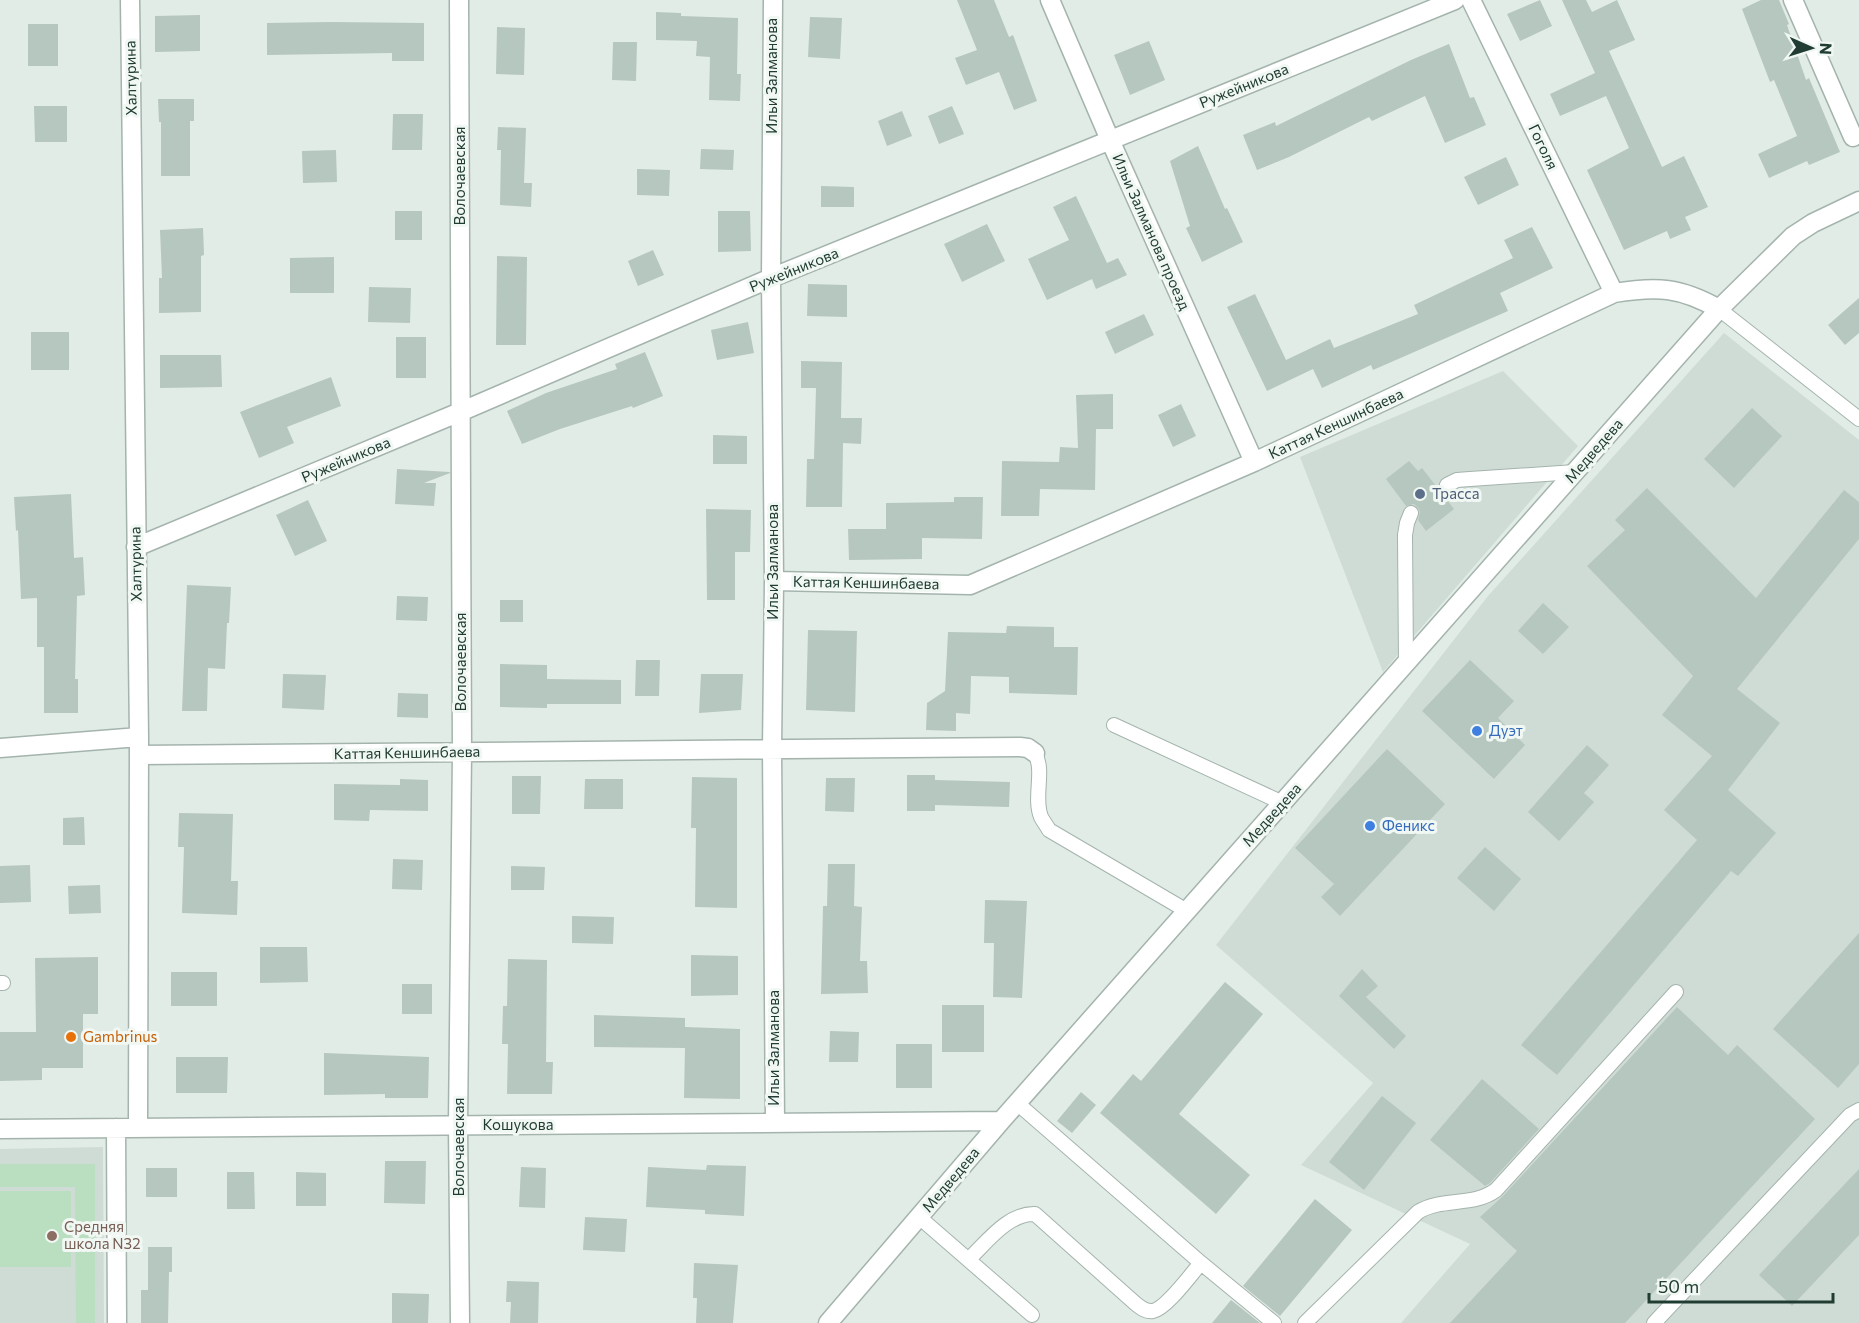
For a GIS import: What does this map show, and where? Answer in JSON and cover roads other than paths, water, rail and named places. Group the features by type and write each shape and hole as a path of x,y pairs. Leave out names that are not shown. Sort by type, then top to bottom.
{"street":[{"name":"Халтурина","path":"130,0 139,746 138,1128"},
{"name":"Волочаевская","path":"459,0 462,752 458,1125 460,1323"},
{"name":"Ильи Залманова","path":"772,0 771,278 774,581 772,749 775,1123"},
{"name":"Ильи Залманова проезд","path":"1050,0 1254,462"},
{"name":"Ружейникова","path":"135,547 460,412 771,278 1455,0"},
{"name":"Гоголя","path":"1471,0 1614,293"},
{"path":"1793,0 1853,137"},
{"path":"1719,309 1792,236 1859,201"},
{"name":"Каттая Кеншинбаева","path":"774,581 970,585 1254,462 1614,293 1645,288 1677,290 1698,297 1719,309"},
{"name":"Медведева","path":"828,1323 1001,1121 1719,309"},
{"name":"Каттая Кеншинбаева","path":"0,748 139,746 462,752 1020,747 1028,748 1035,753"},
{"name":"Кошукова","path":"0,1129 1001,1121"},
{"path":"116,1128 117,1323"}],"lane":[{"path":"1719,309 1859,419"},
{"path":"1447,485 1457,480 1470,478 1575,472"},
{"path":"1406,664 1405,535 1411,513"},
{"path":"1114,725 1284,803"},
{"path":"1035,753 1038,760 1038,802 1041,817 1049,830 1186,911"},
{"path":"1305,1323 1418,1212 1427,1206 1441,1202 1472,1200 1488,1196 1496,1190 1676,993"},
{"path":"1017,1103 1201,1263 1274,1323"},
{"path":"1654,1323 1850,1115 1859,1110"},
{"path":"969,1259 1007,1222 1023,1214 1035,1214 1145,1311 1155,1310 1163,1305 1201,1263"},
{"path":"919,1217 1032,1315"}],"place":[{"name":"Трасса","path":"1420,494"},
{"name":"Дуэт","path":"1477,731"},
{"name":"Феникс","path":"1370,826"},
{"name":"Gambrinus","path":"71,1037"},
{"name":"Средняя школа N32","path":"52,1236"}]}
